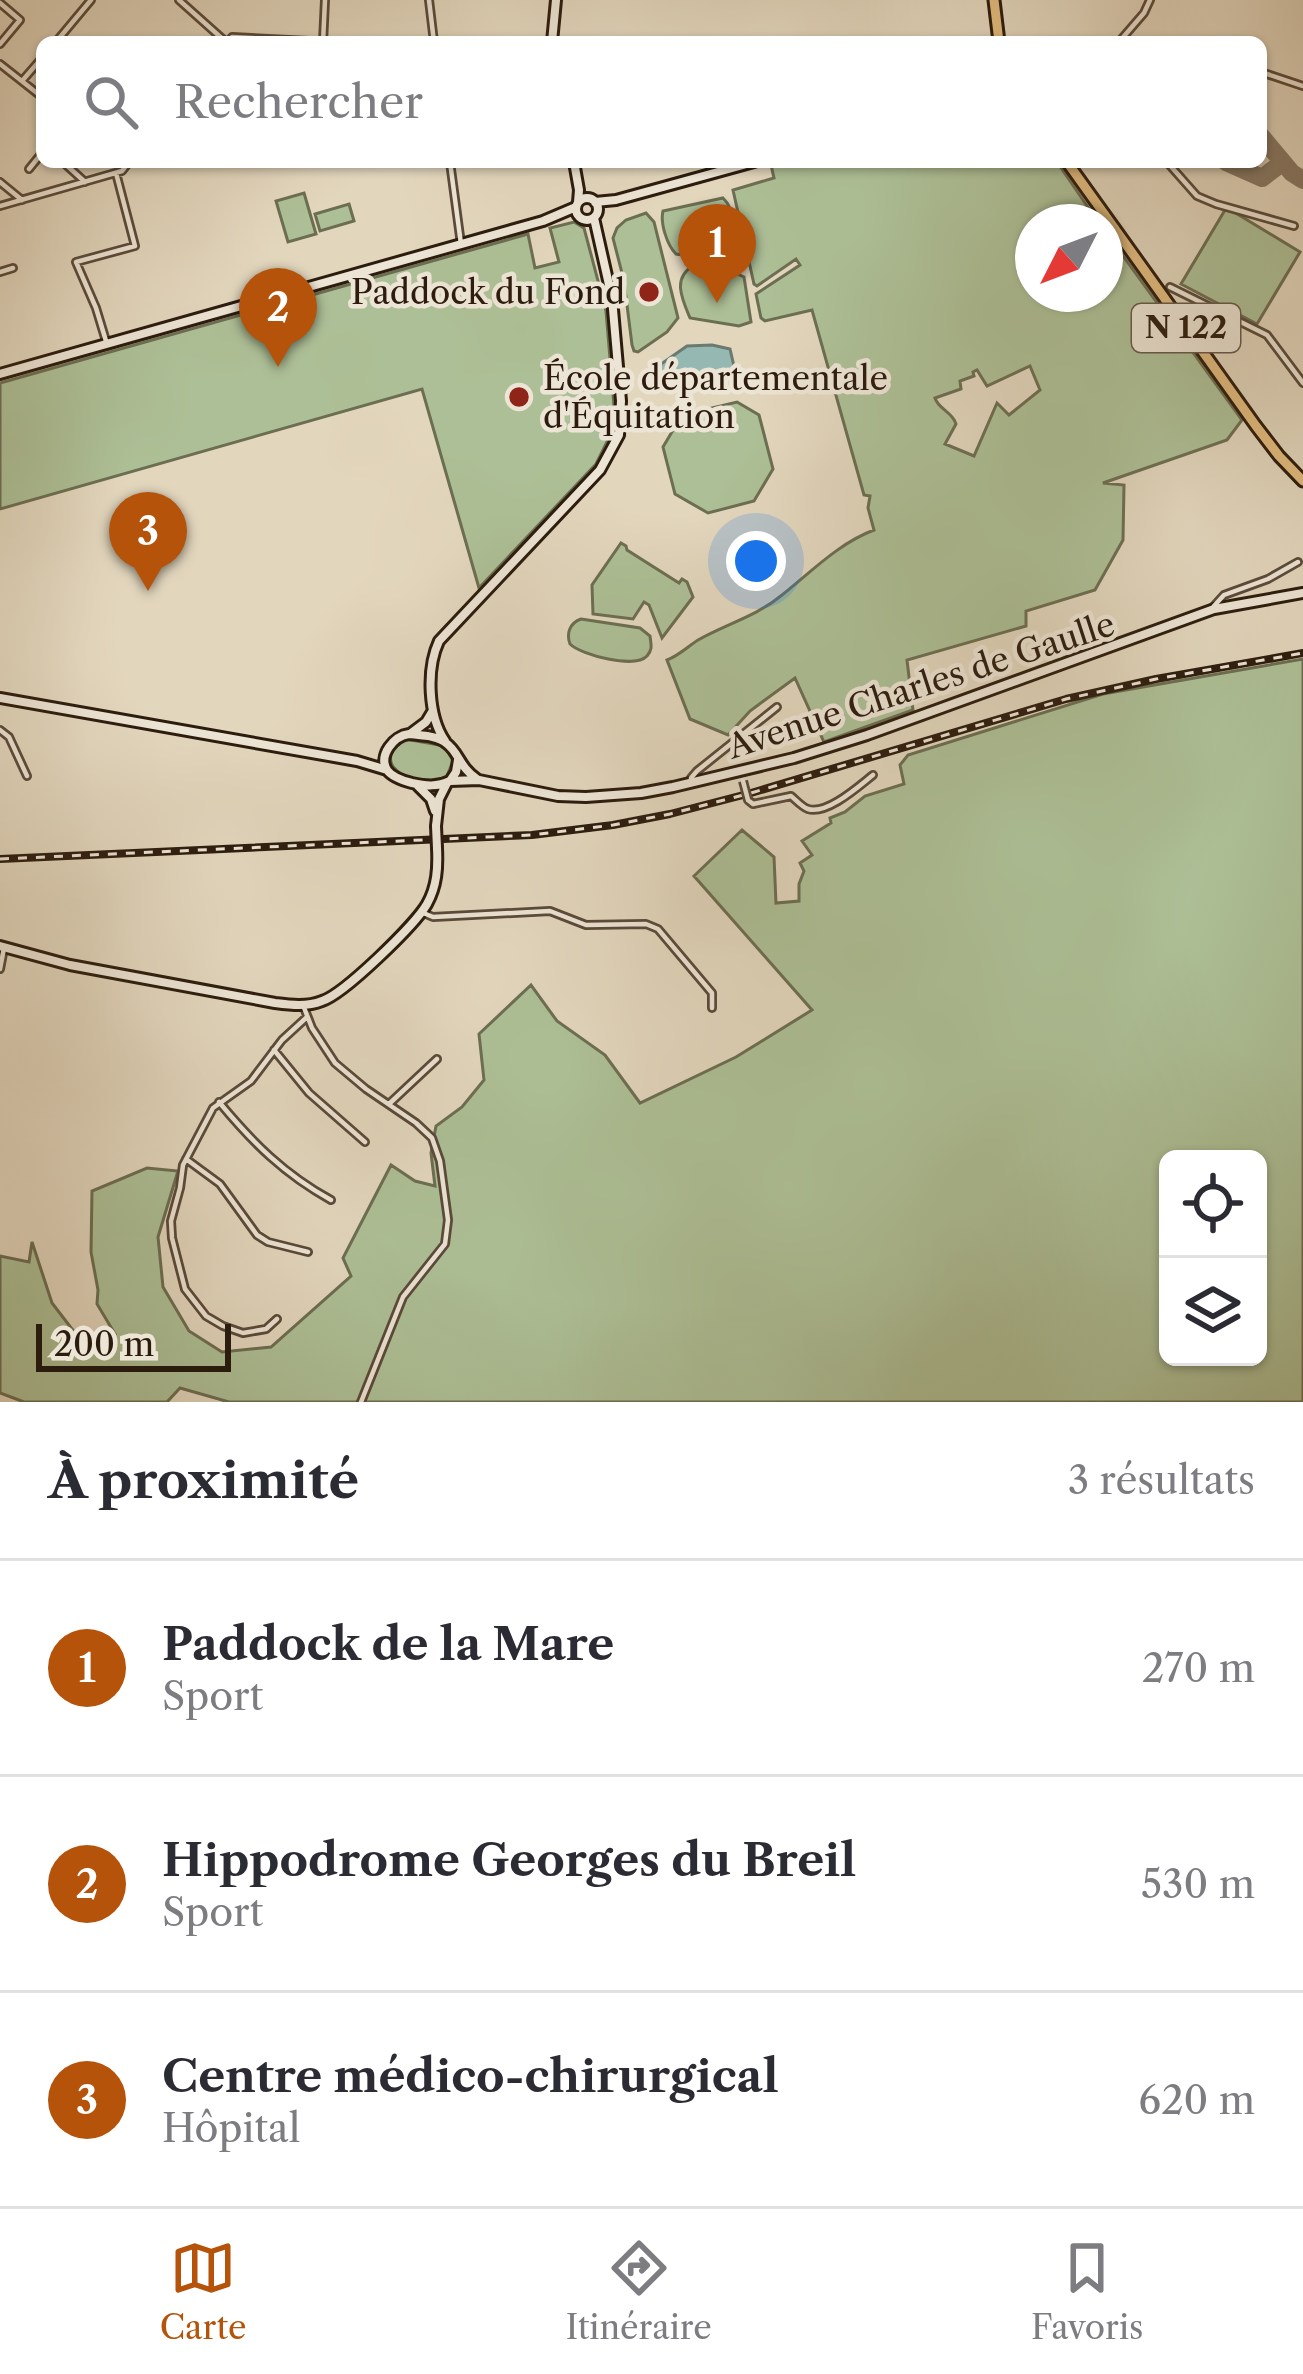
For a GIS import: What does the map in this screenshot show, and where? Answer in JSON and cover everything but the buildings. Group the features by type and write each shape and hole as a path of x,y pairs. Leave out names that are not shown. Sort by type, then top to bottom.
{"main road":[{"path":"994,0 1000,36"},
{"name":"N 122","path":"1073,168 1256,426 1303,481"}],"street":[{"path":"61,36 91,0"},
{"path":"179,0 220,36"},
{"path":"325,0 326,36"},
{"path":"429,0 433,36"},
{"path":"552,36 556,0"},
{"path":"1125,36 1150,0"},
{"path":"0,3 20,20 0,44"},
{"path":"0,64 36,92"},
{"path":"22,82 36,65"},
{"path":"1267,74 1303,86"},
{"path":"29,169 36,160"},
{"path":"70,168 85,182"},
{"path":"0,206 124,168"},
{"path":"451,168 461,244"},
{"path":"479,780 466,771 438,731 432,664 439,641 600,470 619,435 621,401 612,298 576,168"},
{"path":"0,374 732,168"},
{"path":"1171,168 1197,196 1294,226"},
{"path":"107,344 76,262 135,246 116,173"},
{"path":"0,182 22,200"},
{"path":"596,215 616,200"},
{"path":"583,207 596,215 605,273"},
{"path":"583,207 596,215"},
{"path":"0,272 13,268"},
{"path":"1170,287 1267,334 1303,383"},
{"path":"1214,609 1224,596 1298,562"},
{"name":"Avenue Charles de Gaulle","path":"449,782 479,780 586,797 740,777 1214,609 1303,593"},
{"path":"0,698 357,760 415,783 449,782"},
{"path":"693,782 697,771 777,707"},
{"path":"357,760 387,750 426,722 433,711"},
{"path":"0,730 27,776"},
{"path":"410,734 445,741"},
{"path":"387,750 387,770"},
{"path":"0,969 2,947 275,1003 319,1003 343,989 421,912 436,883 439,799 458,760"},
{"path":"740,777 753,804 791,796 805,809 817,810 840,800 873,775"},
{"path":"415,783 436,812"},
{"path":"421,912 434,917 550,911 586,925 646,924 658,929 712,993 712,1008"},
{"path":"303,1005 335,1063 416,1123 432,1138 440,1161 447,1233 439,1254 403,1297 361,1402"},
{"path":"277,1319 261,1331 234,1331 214,1322 191,1299 182,1279 171,1221 186,1159 213,1108 251,1081 292,1028 307,1017"},
{"path":"274,1050 309,1093 365,1142"},
{"path":"389,1104 437,1059"},
{"path":"219,1102 298,1182 332,1200"},
{"path":"186,1159 220,1184 257,1235 308,1252"}],"green space":[{"path":"772,168 1061,168 1086,204 1015,204 1015,312 1123,312 1123,256 1242,420 1227,440 1103,483 1124,485 1123,540 1095,590 1026,611 1026,626 907,660 913,710 824,742 795,678 750,711 728,735 690,719 667,660 772,602 837,550 874,530 870,496 864,495 812,310 761,318 756,294 800,265 796,259 754,284 733,190 774,178","holes":["1030,366 1040,390 1009,415 997,403 974,456 945,444 956,424 935,398 961,389 960,381 977,370 987,386"]},
{"path":"304,193 316,234 288,242 276,201"},
{"path":"723,198 735,224 736,254 725,261 676,254 665,234 663,211"},
{"path":"349,204 354,221 320,231 315,214"},
{"path":"1229,209 1300,252 1257,324 1181,284"},
{"name":"Paddock du Fond","path":"646,213 654,222 678,318 638,352 632,345 613,238 626,220"},
{"path":"574,222 584,228 606,311 614,406 610,436 596,464 479,588 422,389 0,509 0,383 528,234 535,268 559,262 550,228"},
{"path":"693,266 726,269 744,277 751,322 739,326 690,318 681,283"},
{"path":"737,402 759,415 773,469 754,501 708,513 675,494 663,447 682,415"},
{"path":"621,543 679,583 687,582 693,597 662,638 644,602 633,619 593,614 592,585"},
{"path":"581,619 640,628 650,636 650,651 641,660 620,661 576,648 570,644 569,632"},
{"path":"1303,659 1303,1402 229,1402 180,1388 167,1402 24,1402 0,1393 0,1256 29,1262 32,1242 52,1303 85,1346 115,1334 97,1304 91,1252 92,1191 147,1168 178,1171 158,1237 163,1287 189,1331 222,1352 271,1347 351,1276 343,1258 391,1165 415,1181 435,1186 431,1153 436,1126 462,1107 484,1080 479,1034 531,985 557,1021 605,1055 640,1103 736,1057 812,1010 694,876 742,830 774,857 776,903 799,901 804,871 800,863 812,855 802,841 865,796 904,784 900,765 908,755 1103,694"},
{"path":"405,739 445,746 453,761 447,776 411,778 393,767 390,758"}],"water":[{"path":"687,346 730,349 736,375 697,373 670,392 664,390 659,379 661,364"}],"taxiway":[{"path":"1267,143 1303,180"},
{"path":"1240,168 1262,178 1284,165"}],"railway":[{"path":"0,859 532,835 613,825 751,793 1066,699 1303,653"}],"place":[{"name":"Paddock du Fond","path":"649,292"},
{"name":"Paddock de la Mare","path":"717,303"},
{"name":"Hippodrome Georges du Breil","path":"278,367"},
{"name":"École départementale d'Équitation","path":"519,397"},
{"name":"Centre médico-chirurgical","path":"148,591"}]}
